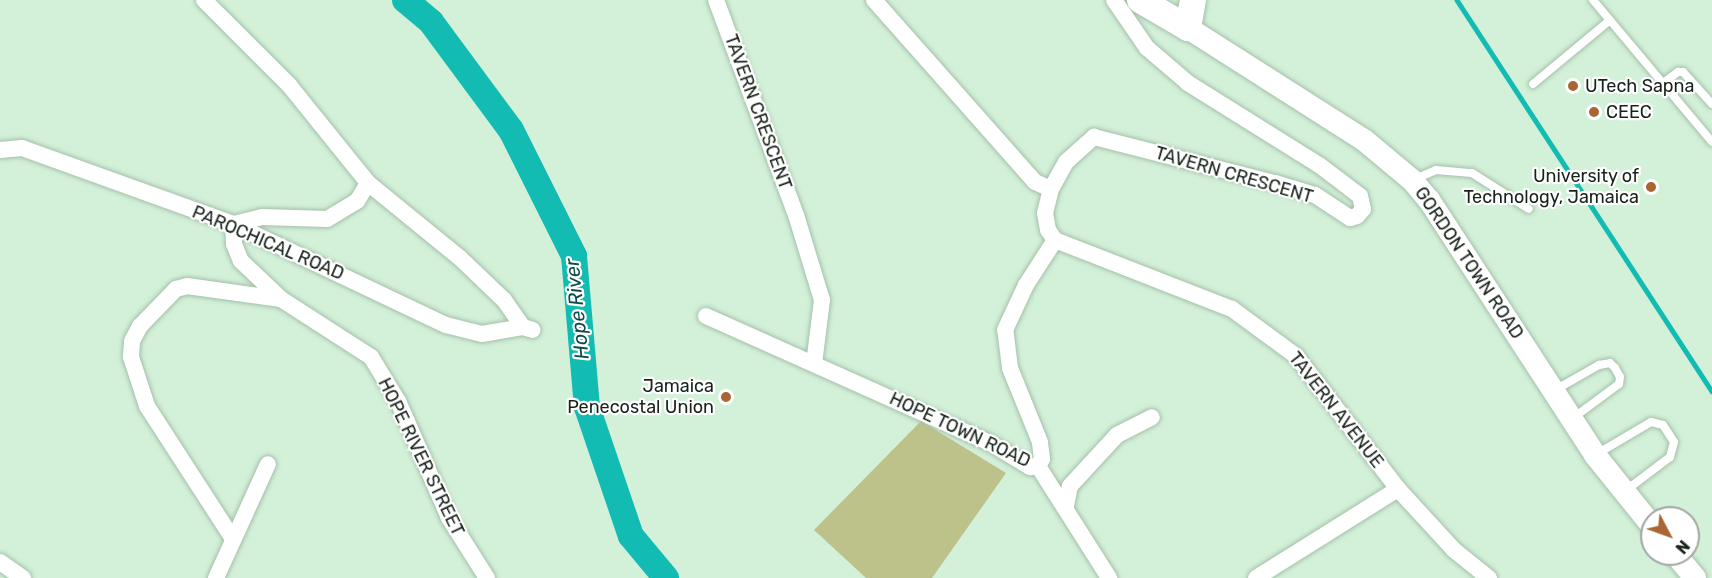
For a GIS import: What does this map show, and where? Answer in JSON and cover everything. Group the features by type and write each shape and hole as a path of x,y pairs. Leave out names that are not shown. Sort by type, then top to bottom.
{"main road":[{"name":"GORDON TOWN ROAD","path":"1140,0 1364,140 1412,180 1555,390 1595,455 1640,511"},
{"path":"1188,28 1193,0"},
{"path":"1685,566 1695,578"}],"street":[{"path":"204,0 289,85 368,183 357,201 327,219 262,217 233,224"},
{"name":"TAVERN CRESCENT","path":"716,0 796,215 822,300 814,364"},
{"path":"874,0 1035,182 1051,189 1045,213 1048,230 1055,240"},
{"name":"TAVERN CRESCENT","path":"1051,189 1066,162 1094,137 1315,195 1350,218 1363,209 1360,196 1341,179 1188,83 1147,48 1114,0"},
{"name":"PAROCHICAL ROAD","path":"0,150 22,148 233,224 446,325 482,334 528,329 504,300 460,258 368,183"},
{"name":"HOPE RIVER STREET","path":"233,224 234,244 241,261 281,299 371,357 398,401 449,518 487,578"},
{"name":"HOPE TOWN ROAD","path":"705,316 990,443 1030,467 1038,466 1042,459 1040,442 1010,368 1005,330 1026,285 1055,240"},
{"name":"TAVERN AVENUE","path":"1055,240 1232,309 1296,356 1398,489 1454,550 1489,578"},
{"path":"233,539 147,406 131,357 132,341 140,326 176,289 187,286 281,299"},
{"path":"1066,506 1070,486 1117,435 1152,417"},
{"path":"216,578 268,464"},
{"path":"1038,466 1066,506 1109,578"},
{"path":"1256,578 1398,489"},
{"path":"0,562 23,578"}],"lane":[{"path":"1593,0 1712,142"},
{"path":"1533,84 1611,20"},
{"path":"1663,83 1678,72 1683,72 1712,104"},
{"path":"1412,180 1436,170 1472,173 1529,210"},
{"path":"1555,390 1599,365 1610,363 1616,368 1620,377 1618,384 1572,418"},
{"path":"1595,455 1651,422 1663,425 1674,442 1670,457 1624,492"}],"green space":[{"path":"921,421 1006,473 932,578 866,578 814,530"}],"waterway":[{"name":"Hope River","path":"405,0 431,22 511,130 574,256 587,407 631,536 666,578"},
{"path":"1457,0 1712,391"}],"place":[{"name":"UTech Sapna","path":"1573,86"},
{"name":"CEEC","path":"1594,112"},
{"name":"University of Technology, Jamaica","path":"1651,187"},
{"name":"Jamaica Penecostal Union","path":"726,397"}]}
